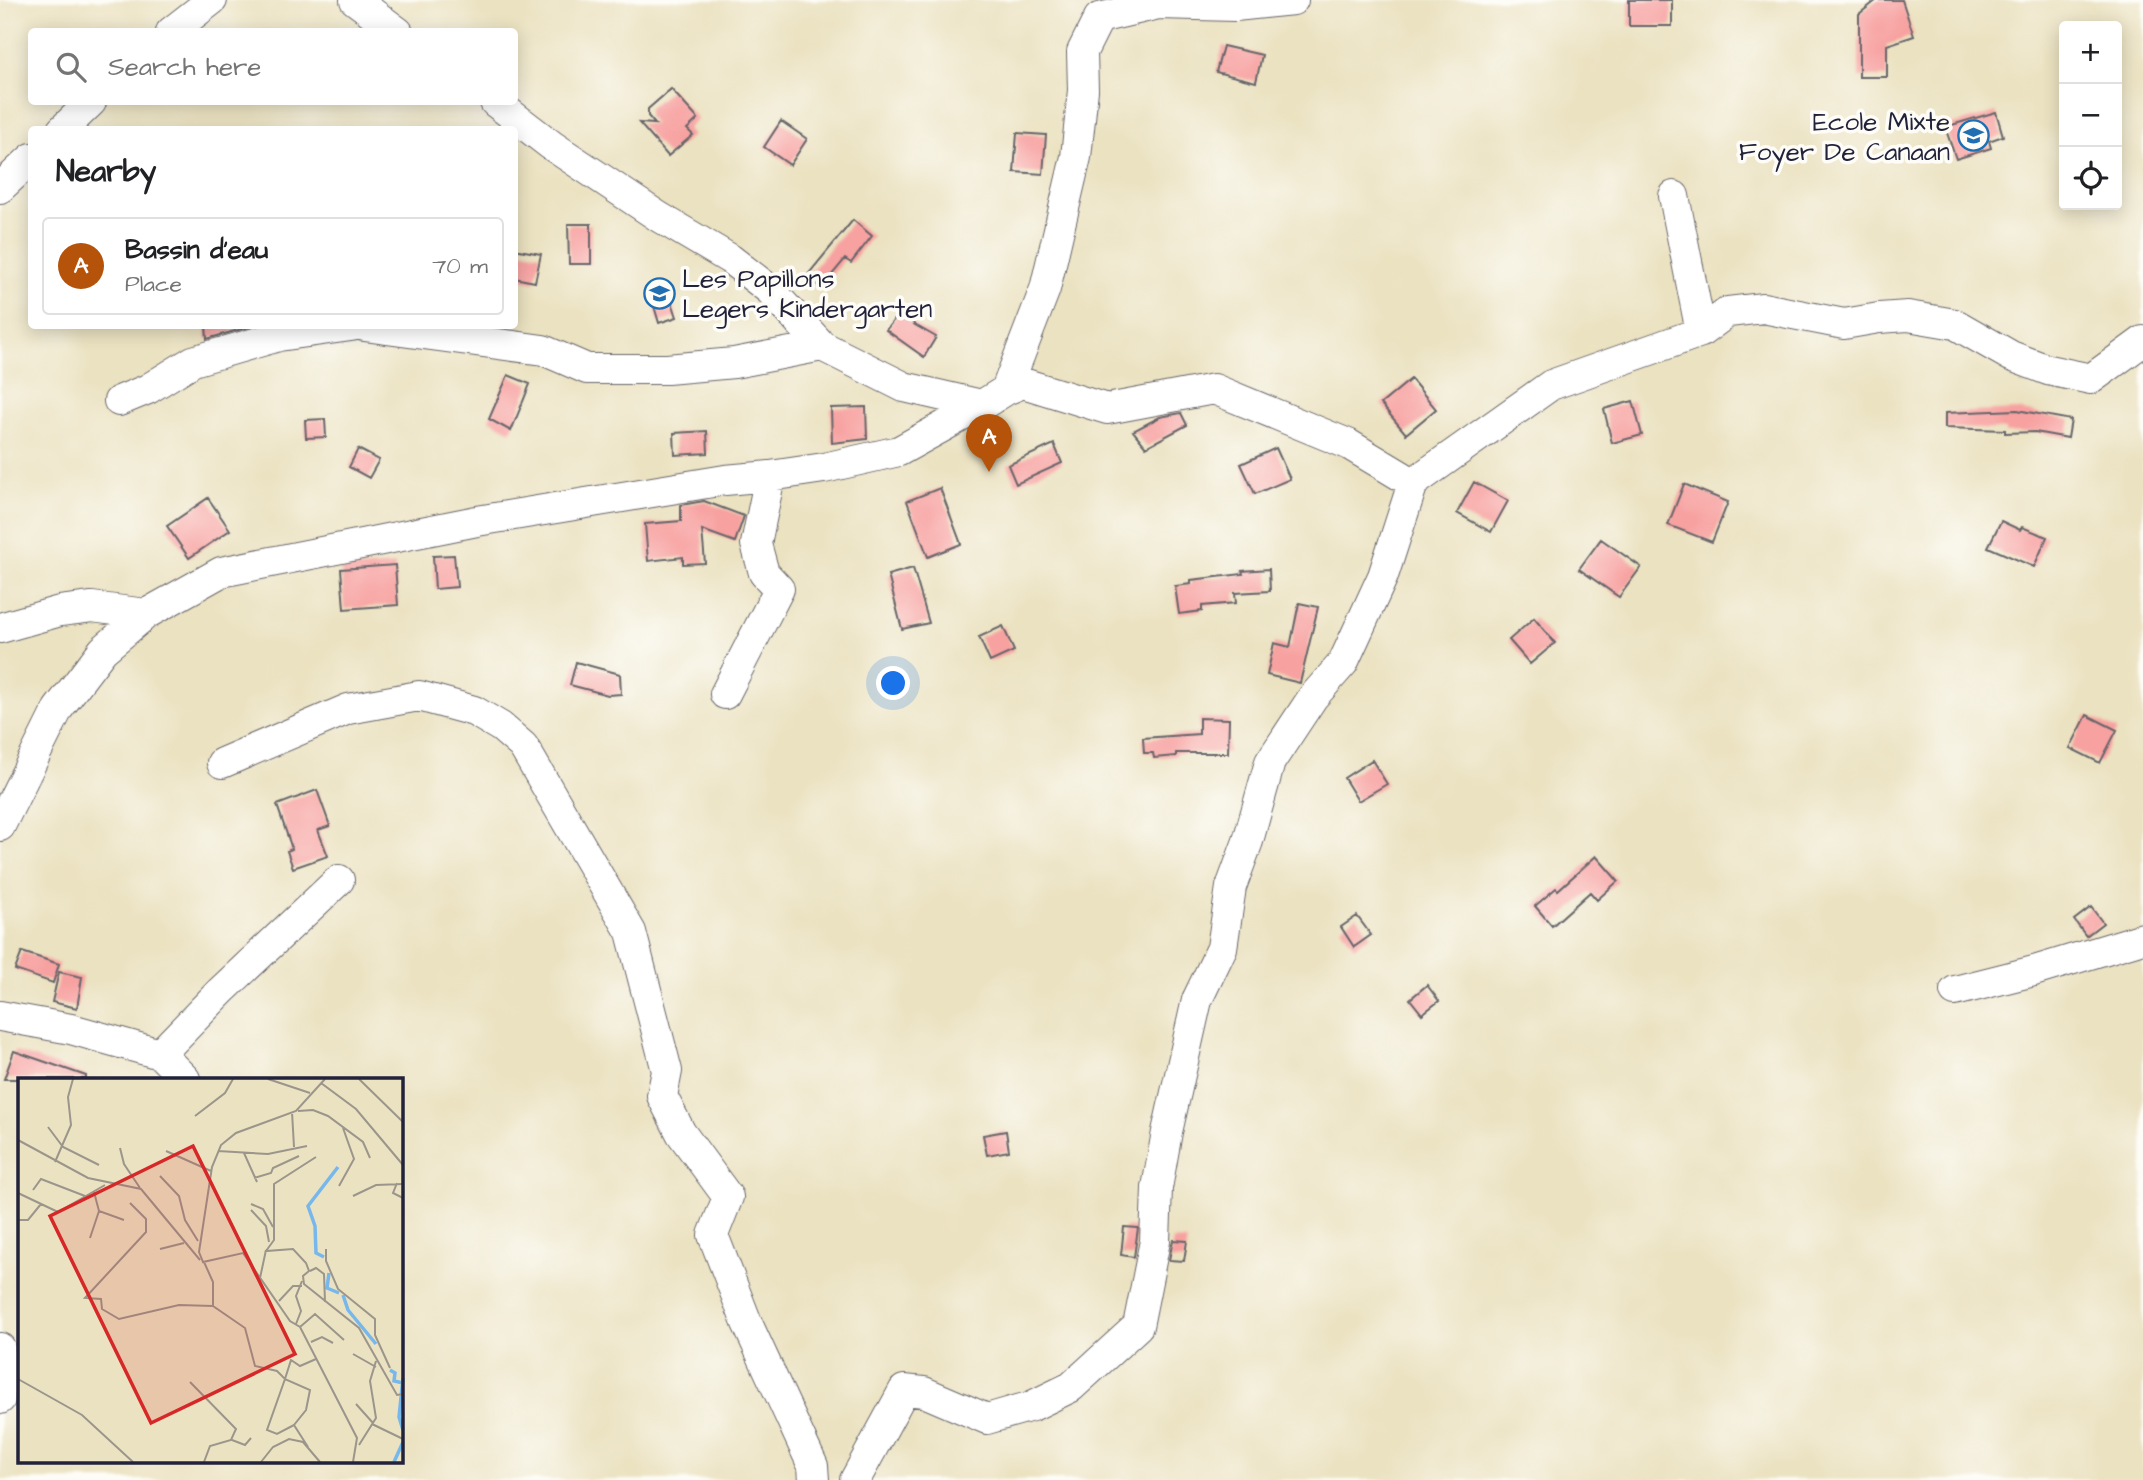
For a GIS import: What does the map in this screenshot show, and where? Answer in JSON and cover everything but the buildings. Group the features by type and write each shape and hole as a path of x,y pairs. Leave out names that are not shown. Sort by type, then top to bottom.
{"street":[{"path":"176,28 212,0"},
{"path":"355,0 393,28"},
{"path":"994,398 1045,289 1076,157 1083,90 1082,52 1099,18 1158,4 1235,6 1293,0"},
{"path":"66,126 88,105"},
{"path":"499,105 551,145 740,267 770,290 822,346 904,387 994,398"},
{"path":"0,188 28,162"},
{"path":"1674,196 1701,332"},
{"path":"855,1480 904,1390 925,1392 987,1419 1032,1406 1071,1387 1138,1326 1155,1241 1157,1188 1165,1143 1198,1000 1222,948 1231,887 1248,841 1270,762 1313,698 1343,663 1383,576 1413,483 1551,385 1701,332 1728,312 1762,308 1844,324 1908,316 1955,324 2011,356 2048,370 2091,379 2143,341"},
{"path":"119,401 148,389 193,361 279,336 329,329"},
{"path":"386,329 543,350 587,369 667,369 734,363 822,346"},
{"path":"0,826 58,709 103,650 146,614 221,572 477,521 725,480 824,468 899,451 1023,383 1107,409 1214,389 1348,444 1413,483"},
{"path":"725,694 779,589 764,573 756,544 770,476"},
{"path":"0,628 60,611 92,607 146,614"},
{"path":"222,763 348,709 419,696 474,711 501,727 523,746 631,932 667,1071 662,1096 681,1133 728,1197 713,1235 747,1324 813,1466 814,1480"},
{"path":"160,1054 221,991 339,880"},
{"path":"1955,991 2034,971 2143,938"},
{"path":"0,1016 71,1029 160,1054 184,1078"},
{"path":"0,1348 0,1399"}],"place":[{"name":"Ecole Mixte Foyer De Canaan","path":"1973,136"},
{"name":"Les Papillons Legers Kindergarten","path":"659,293"},
{"name":"Bassin d'eau","path":"989,472"}]}
